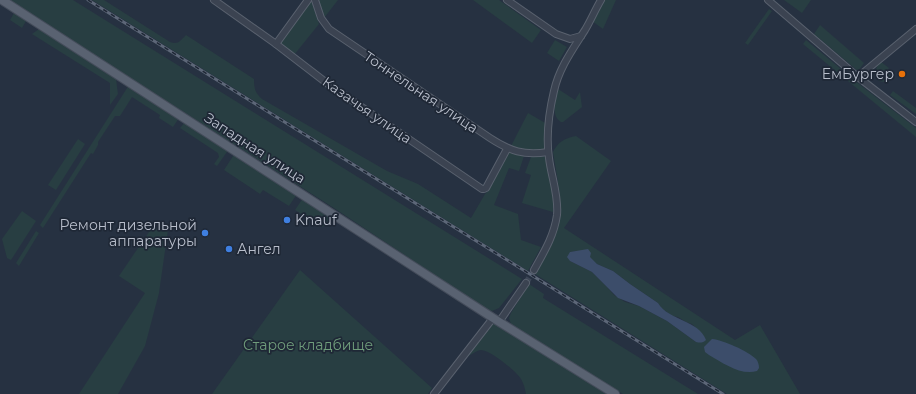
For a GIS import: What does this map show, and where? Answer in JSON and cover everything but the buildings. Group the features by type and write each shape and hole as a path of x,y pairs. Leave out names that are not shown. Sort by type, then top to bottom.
{"main road":[{"name":"Западная улица","path":"2,0 496,320 615,394"}],"street":[{"name":"Казачья улица","path":"214,0 276,44 328,84 482,189 486,188 507,148"},
{"path":"276,44 308,0"},
{"name":"Тоннельная улица","path":"314,0 321,18 329,29 483,134 507,148 531,154 548,152"},
{"path":"507,0 556,34 570,38 581,36"},
{"path":"534,270 549,243 556,216 557,200 548,152 550,117 554,90 562,67 601,0"},
{"path":"768,0 858,78 916,122"},
{"path":"858,78 916,30"},
{"path":"434,394 526,283"}],"green space":[{"path":"8,0 73,0 522,279 499,308 492,311 487,310 337,210"},
{"path":"92,0 104,0 170,42 177,43 186,35 254,79 255,90 262,99 387,171 418,184 471,218 488,191 508,151 524,156 519,171 509,168 494,205 518,214 521,240 541,247 528,271"},
{"path":"311,0 319,24 294,55 279,43"},
{"path":"317,0 338,0 324,18"},
{"path":"473,0 499,0 541,30 532,43"},
{"path":"603,0 616,0 603,29 592,21"},
{"path":"784,0 811,0 802,13"},
{"path":"769,9 772,11 748,45 745,43"},
{"path":"14,13 26,21 22,28 10,20"},
{"path":"820,25 864,63 858,71 814,34"},
{"path":"39,29 116,79 118,94 110,105 110,83 32,34"},
{"path":"555,40 567,47 559,61 547,53"},
{"path":"806,40 859,84 916,128 916,137 803,44"},
{"path":"881,62 889,68 886,72 891,76 884,82 879,81 876,73 876,68"},
{"path":"129,85 179,118 173,127 159,118 160,115 132,97 120,116 115,116 98,142 93,154 91,153 43,228 40,225"},
{"path":"558,89 575,100 580,92 582,107 563,122 558,119 555,111 555,102"},
{"path":"893,91 916,108 916,114 890,95"},
{"path":"528,113 547,124 545,150 534,152 510,148"},
{"path":"186,121 229,149 217,166 214,164 219,157 218,153 180,128"},
{"path":"576,136 611,161 564,228 735,340 760,325 800,394 727,394 535,274 553,242 559,221 560,201 553,152 565,139","holes":["579,251 597,264 613,271 658,303 661,308 672,316 678,317 692,324 698,330 703,342 696,342 667,321 639,306 625,302 614,295 592,272 570,261 570,252"]},
{"path":"78,139 85,144 56,190 48,185"},
{"path":"235,153 297,194 289,206 263,190 260,194 224,170"},
{"path":"531,157 546,157 553,196 553,212 522,203 531,175 525,173"},
{"path":"303,198 331,216 323,227 295,210"},
{"path":"22,211 36,221 11,260 7,258 2,239"},
{"path":"151,229 168,230 159,293 145,346 118,394 79,394 145,293 119,276"},
{"path":"36,231 39,233 19,266 16,263"},
{"name":"Старое кладбище","path":"300,270 432,388 428,394 212,394"},
{"path":"529,284 544,294 543,298 698,394 623,394 511,324 509,318 511,313"},
{"path":"493,324 496,324 608,394 526,394 523,383 518,375 509,366 490,353 481,350 467,357"}],"water":[{"path":"588,249 591,253 590,257 597,264 613,271 658,303 669,314 697,328 706,340 704,342 696,342 667,321 639,306 618,298 592,272 570,261 567,257 570,252"},
{"path":"712,339 741,349 757,360 759,368 757,371 745,372 726,365 709,355 705,352 704,347"}],"tunnel":[{"path":"526,283 534,270"}],"railway":[{"path":"88,0 723,394"}],"place":[{"name":"ЕмБургер","path":"902,74"},
{"name":"Knauf","path":"287,220"},
{"name":"Ремонт дизельной аппаратуры","path":"205,233"},
{"name":"Ангел","path":"229,249"}]}
